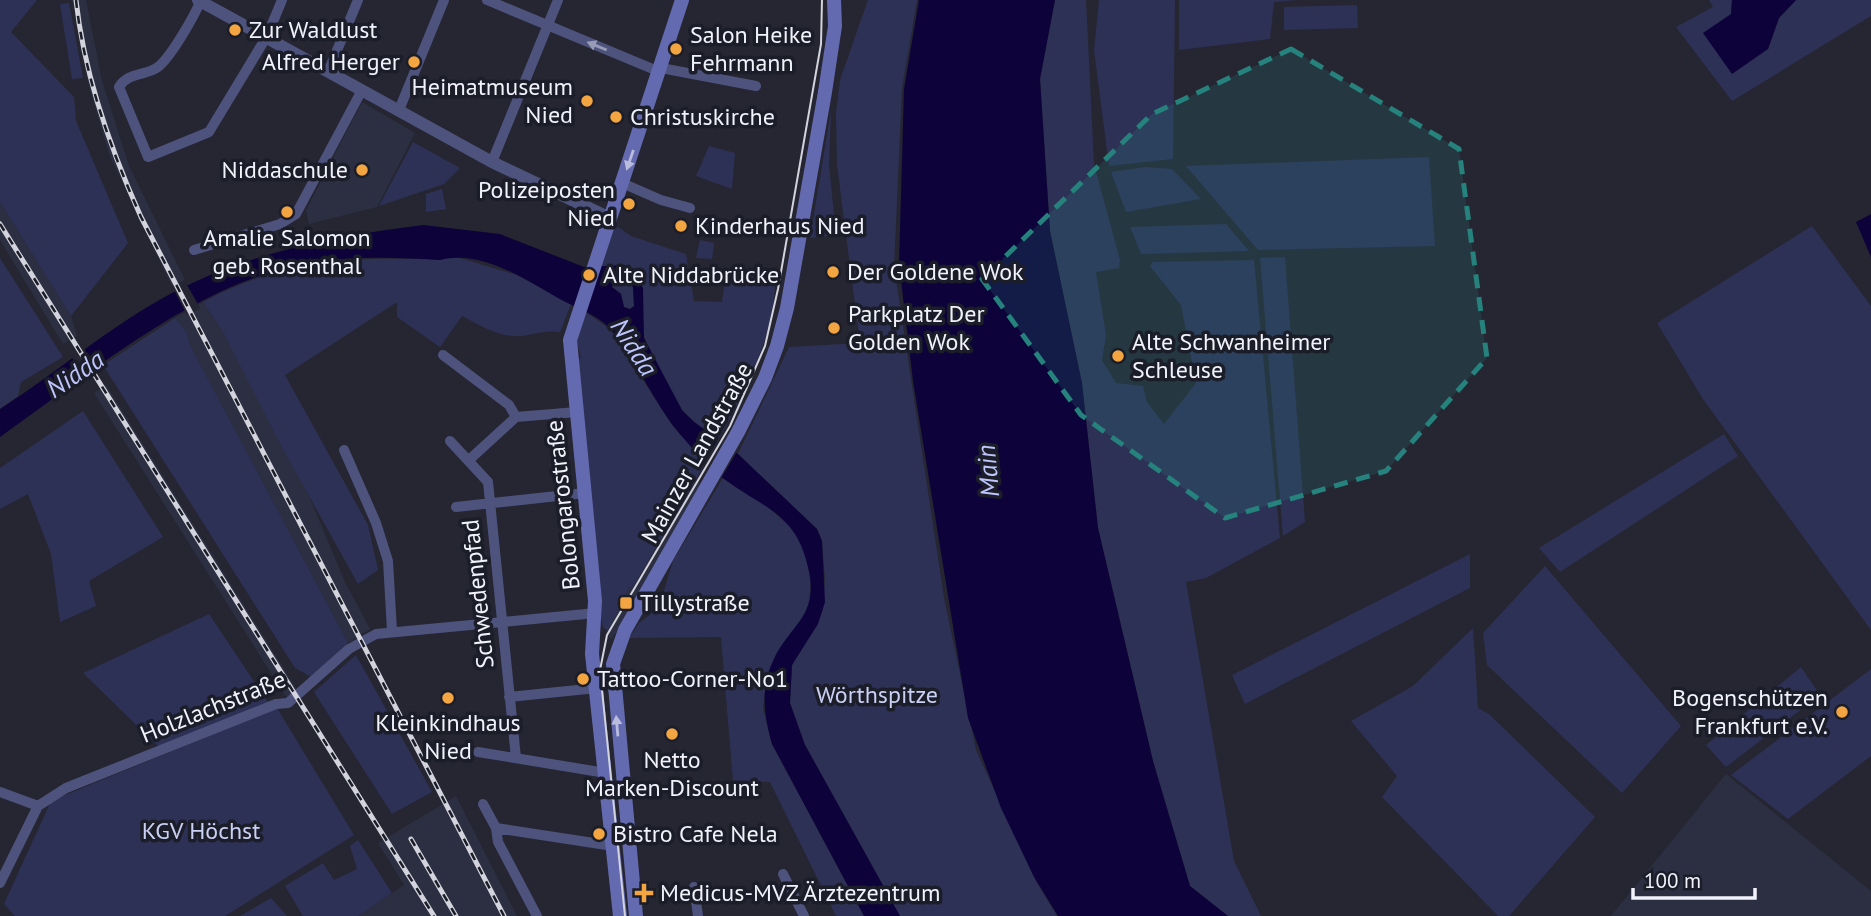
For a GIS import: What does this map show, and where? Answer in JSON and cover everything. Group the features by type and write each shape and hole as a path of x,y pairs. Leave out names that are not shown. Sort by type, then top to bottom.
{"main road":[{"path":"609,222 682,0"},
{"name":"Mainzer Landstraße","path":"625,630 738,432 765,379 787,308 833,43 834,0"},
{"name":"Bolongarostraße","path":"603,640 596,616 570,340 609,222"},
{"path":"603,640 625,630"},
{"path":"612,674 625,630"},
{"path":"603,640 612,674 636,916"},
{"path":"603,640 597,683 620,916"}],"street":[{"path":"282,0 267,36 209,132 148,157 119,87 123,80 159,67 193,18 200,0 267,36 492,162 609,222"},
{"path":"328,72 358,0"},
{"path":"399,110 444,0"},
{"path":"487,0 661,70 756,86"},
{"path":"492,162 558,0"},
{"path":"194,250 280,224 296,214 362,90"},
{"path":"622,183 661,200 690,208"},
{"path":"443,355 509,405 516,417"},
{"path":"470,460 516,417 577,412"},
{"name":"Schwedenpfad","path":"450,441 488,482 516,758"},
{"path":"344,450 376,523 388,561 392,631"},
{"path":"456,507 585,493"},
{"name":"Holzlachstraße","path":"38,806 66,788 276,704 288,703 357,643 392,631 425,631 596,616"},
{"path":"509,697 597,683"},
{"path":"478,752 606,773"},
{"path":"0,792 38,806 0,883"},
{"path":"483,804 496,828 498,842 537,916"},
{"path":"496,828 613,846"},
{"path":"783,874 804,916"},
{"path":"694,887 698,916"}],"highlighted area":[{"path":"1291,49 1459,149 1487,358 1386,471 1225,518 1081,415 982,279 1152,114"}],"shaded area":[{"path":"72,0 86,0 102,81 129,166 185,280 172,286 109,154 89,86"},
{"name":"Niddaschule","path":"362,102 415,133 377,207 309,224 306,210"},
{"path":"0,202 71,316 77,336 63,344 0,240"},
{"path":"203,302 223,332 310,498 345,582 370,629 348,643 189,343 187,332 175,318"},
{"path":"106,385 299,693 288,700 94,393"},
{"path":"694,479 701,484 621,627 611,639 606,633 619,605 629,587 632,588"},
{"path":"1726,774 1871,891 1871,916 1611,916"},
{"path":"456,796 517,916 358,916 404,885 378,843"}],"green space":[{"path":"0,0 37,0 11,32 74,97 76,121 128,243 71,316 0,202"},
{"name":"Wörthspitze","path":"868,0 917,0 902,88 894,266 944,598 976,750 1037,883 1057,916 900,916 805,745 790,703 792,665 822,613 825,580 822,541 817,529 738,454 789,347 860,343 837,165 836,113 840,80"},
{"path":"1055,0 1086,0 1094,164 1120,260 1119,268 1096,272 1106,335 1102,360 1116,383 1143,386 1147,402 1164,424 1196,383 1181,305 1150,266 1153,262 1254,260 1280,538 1206,578 1186,582 1234,861 1261,916 1228,916 1190,886 1153,761 1098,528 1082,383 1050,231 1040,79"},
{"path":"1099,0 1175,0 1173,159 1109,166 1094,50"},
{"path":"1179,0 1297,0 1274,2 1270,39 1179,50"},
{"path":"1709,0 1732,0 1731,14 1768,49 1779,18 1796,0 1871,0 1871,16 1732,101 1676,27 1713,7"},
{"path":"69,3 83,78 72,79 60,4"},
{"path":"1357,5 1358,28 1284,30 1284,7"},
{"path":"831,111 829,165 836,235 810,238"},
{"path":"413,142 460,168 444,184 379,206"},
{"path":"709,146 735,153 732,189 696,176"},
{"path":"1429,157 1435,246 1258,250 1186,166"},
{"path":"1145,167 1172,169 1201,199 1126,212 1111,172"},
{"path":"442,189 446,209 426,212 426,194"},
{"path":"614,224 631,236 686,254 694,301 722,302 727,267 775,276 774,298 765,340 749,381 719,439 684,412 655,361 645,340 643,297 638,282 624,265 599,268"},
{"path":"1226,224 1249,251 1141,254 1130,227"},
{"path":"1812,226 1871,306 1871,630 1703,399 1657,323"},
{"path":"700,240 714,243 712,259 696,258"},
{"path":"453,256 517,275 571,304 560,332 505,335 462,316 440,347 397,317 397,302 285,375 368,525 378,570 358,584 284,451 223,332 203,302 261,277 290,269 347,260 440,260"},
{"path":"1285,257 1305,522 1283,536 1260,258"},
{"path":"0,258 63,357 21,382 18,396 0,409"},
{"path":"621,277 633,287 634,306 630,309 624,307 621,294 612,287 614,281"},
{"path":"584,311 610,329 672,425 706,462 632,588 629,587 608,631 603,627 600,613 578,361 581,357 577,343"},
{"path":"175,318 187,332 189,343 348,643 315,679 295,668 103,365"},
{"path":"83,411 163,537 89,581 96,606 60,622 51,554 28,494 0,509 0,468"},
{"path":"1724,434 1738,456 1560,572 1539,548"},
{"path":"723,478 768,507 797,533 803,544 811,582 808,611 776,654 766,684 763,708 772,744 864,916 836,916 770,782 733,781 721,637 629,638 639,623 651,614 663,594 673,561"},
{"path":"1470,554 1470,588 1245,704 1232,675"},
{"path":"1545,566 1681,726 1622,793 1487,665 1483,633"},
{"path":"209,614 269,704 161,749 83,673"},
{"path":"1473,628 1478,708 1489,714 1595,817 1509,916 1498,916 1382,797 1397,776 1351,721 1413,686"},
{"path":"356,655 432,792 392,814 314,692"},
{"path":"1801,667 1820,695 1726,767 1706,745"},
{"name":"Bogenschützen Frankfurt e.V.","path":"1871,669 1871,756 1788,819 1731,775"},
{"name":"KGV Höchst","path":"277,708 354,835 225,916 15,916 4,904 51,801"},
{"path":"358,840 392,893 358,916 303,916 285,886 323,863 334,880 357,869 350,846"},
{"path":"271,898 287,916 240,916"}],"water":[{"name":"Main","path":"919,0 1055,0 1040,79 1050,231 1082,383 1098,528 1153,761 1190,886 1228,916 1058,916 1034,877 1001,808 968,718 913,381 899,264 904,89"},
{"path":"1732,0 1796,0 1779,18 1768,49 1732,74 1703,33 1731,14"},
{"path":"1871,214 1871,257 1856,222"},
{"name":"Nidda","path":"423,225 500,234 584,267 624,265 636,276 643,288 644,338 682,410 738,454 817,529 822,541 825,602 818,624 792,665 790,703 805,745 900,916 864,916 772,744 765,713 766,681 773,661 807,609 810,597 808,567 803,549 795,535 776,514 724,479 699,456 675,428 607,325 517,275 486,262 455,258 337,259 279,270 236,285 194,305 152,330 0,437 0,409 128,319 172,293 263,256 390,229","holes":["621,277 633,287 634,306 630,309 624,307 621,294 612,287 614,281"]}],"pier":[{"path":"186,283 200,308 187,315 173,288"},
{"path":"83,347 98,372 86,381 71,356"},
{"path":"720,435 738,450 720,480 703,464"}],"tram line":[{"path":"625,916 600,670 607,635 730,426 765,346 778,289 821,44 822,0"}],"railway":[{"path":"76,0 85,56 100,111 141,217 504,916"},
{"path":"0,224 434,916"},
{"path":"411,839 456,916"}],"place":[{"name":"Zur Waldlust","path":"235,30"},
{"name":"Salon Heike Fehrmann","path":"676,49"},
{"name":"Alfred Herger","path":"414,62"},
{"name":"Heimatmuseum Nied","path":"587,101"},
{"name":"Christuskirche","path":"616,117"},
{"name":"Niddaschule","path":"362,170"},
{"name":"Polizeiposten Nied","path":"629,204"},
{"name":"Amalie Salomon geb. Rosenthal","path":"287,212"},
{"name":"Kinderhaus Nied","path":"681,226"},
{"name":"Der Goldene Wok","path":"833,272"},
{"name":"Alte Niddabrücke","path":"589,275"},
{"name":"Parkplatz Der Golden Wok","path":"834,328"},
{"name":"Alte Schwanheimer Schleuse","path":"1118,356"},
{"name":"Tillystraße","path":"626,603"},
{"name":"Tattoo-Corner-No1","path":"583,679"},
{"name":"Kleinkindhaus Nied","path":"448,698"},
{"name":"Bogenschützen Frankfurt e.V.","path":"1842,712"},
{"name":"Netto Marken-Discount","path":"672,734"},
{"name":"Bistro Cafe Nela","path":"599,834"},
{"name":"Medicus-MVZ Ärztezentrum","path":"644,893"}]}
